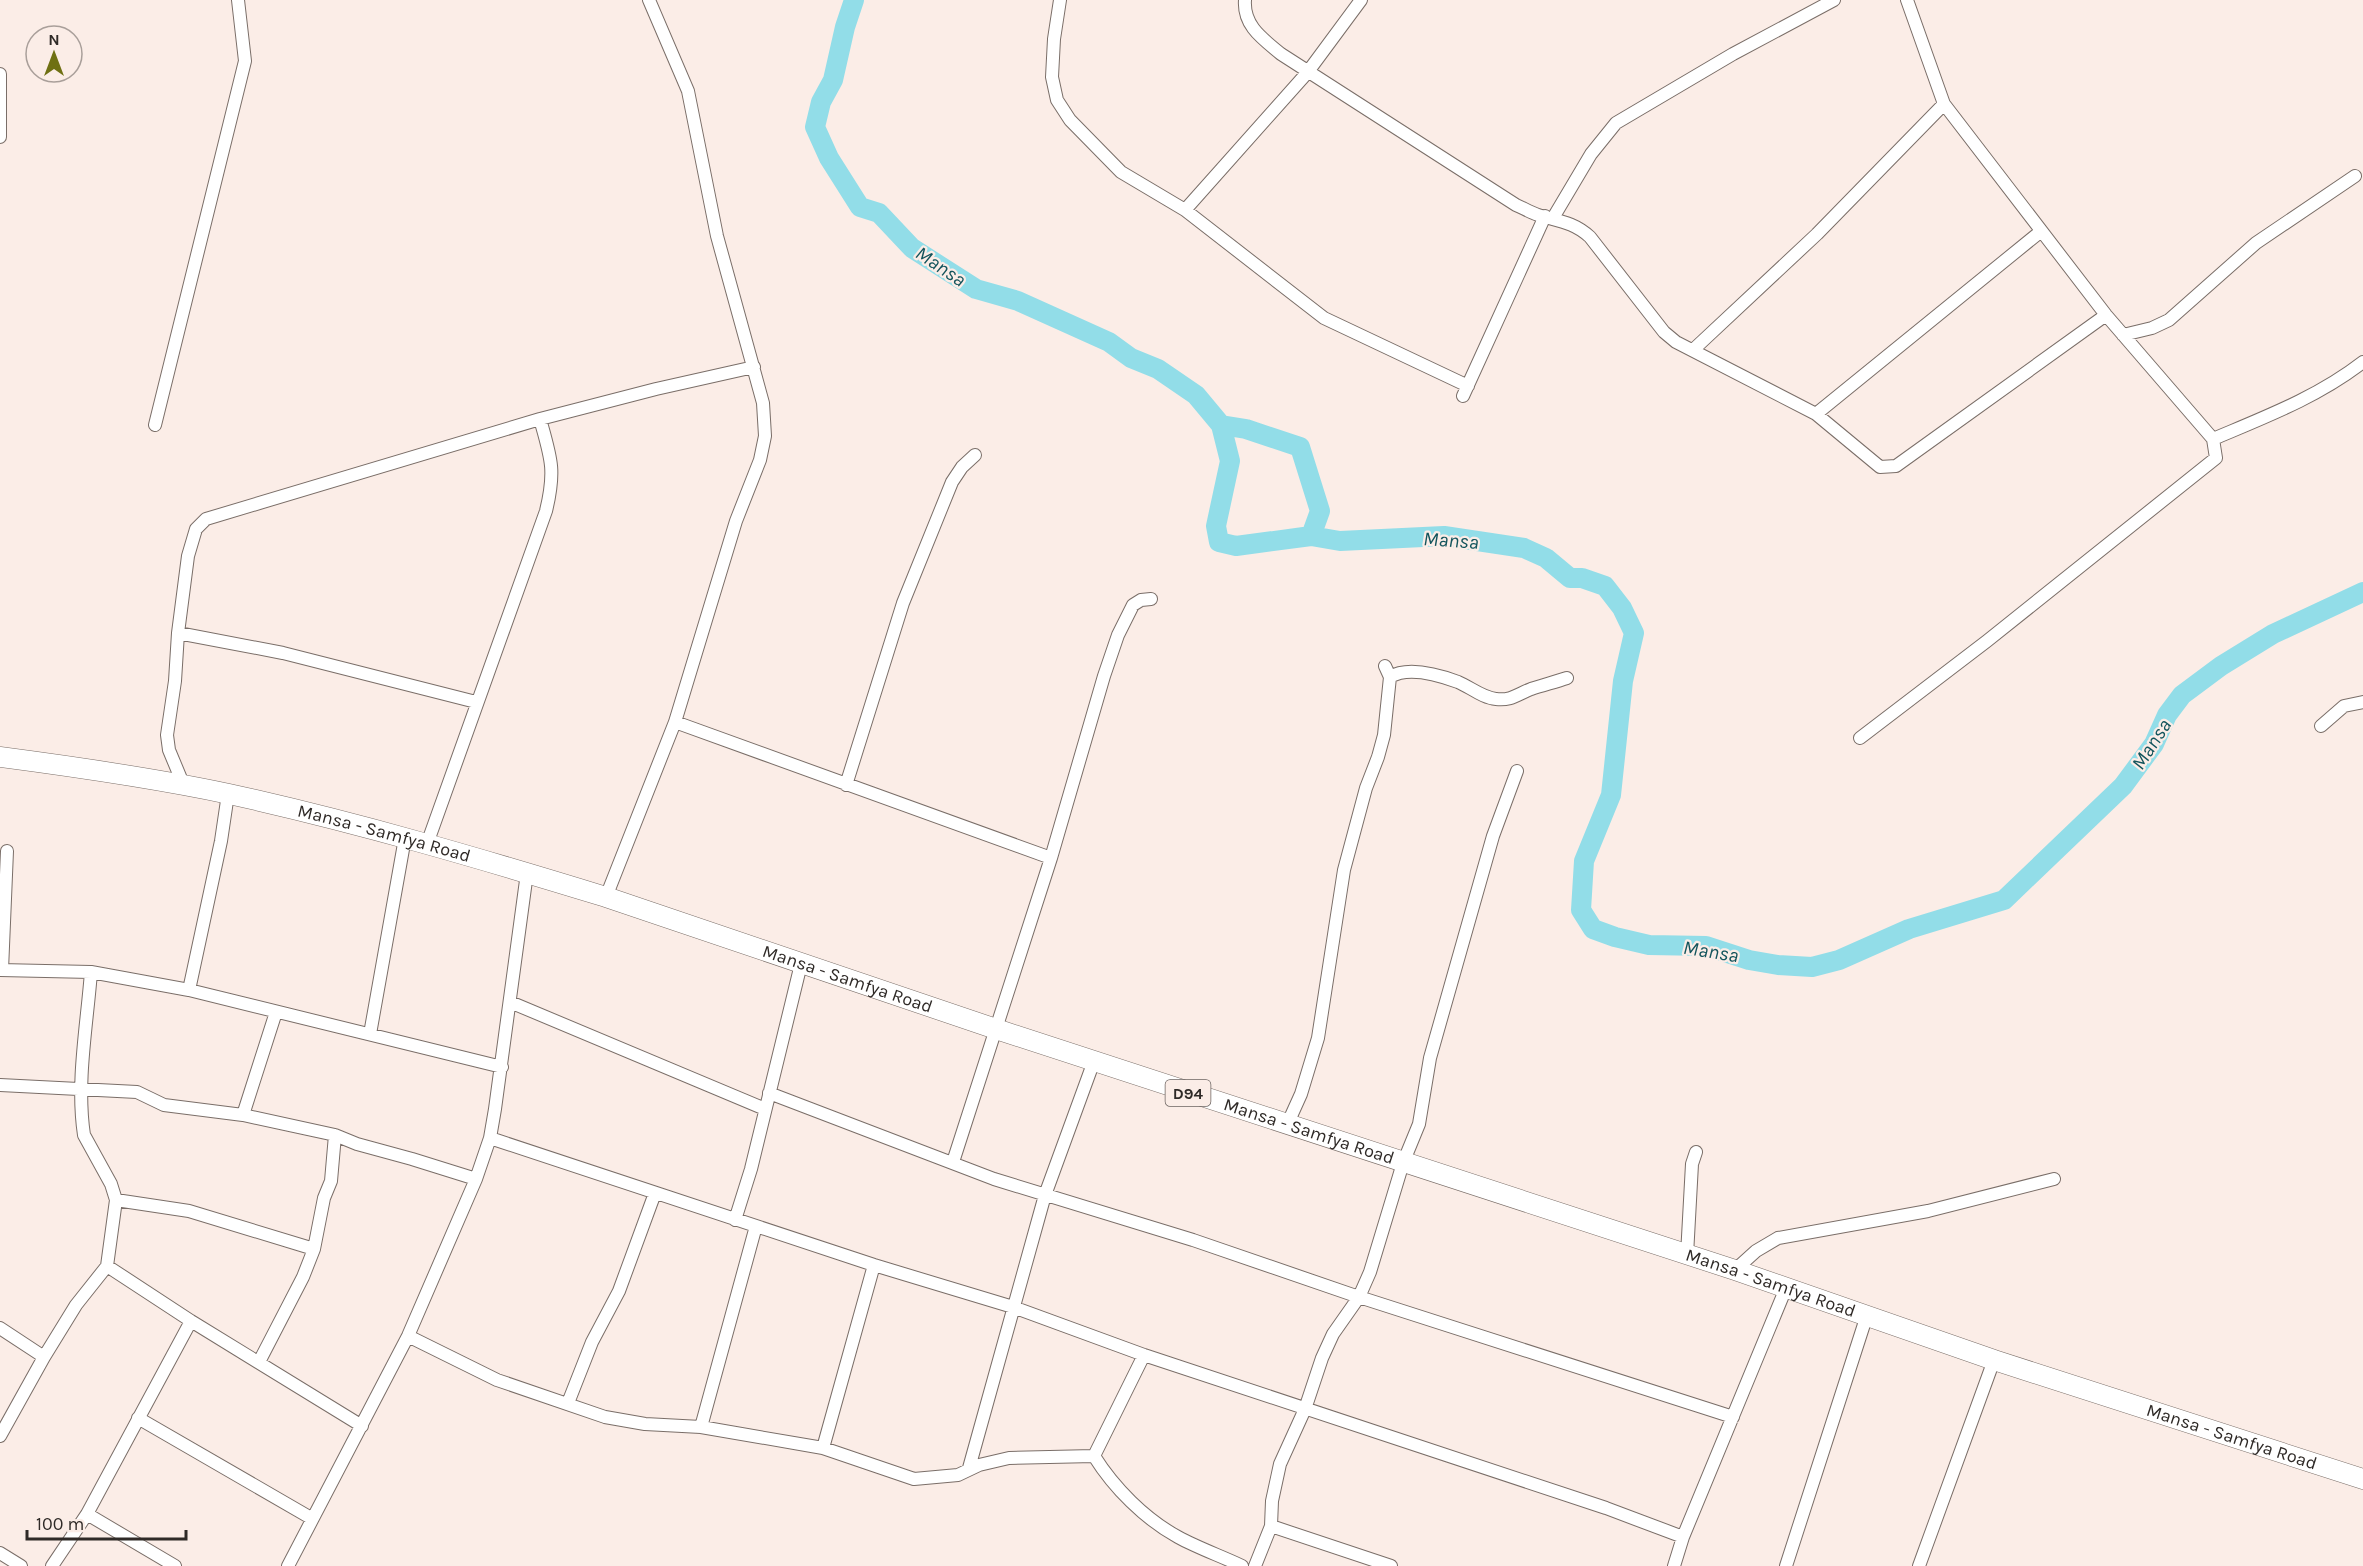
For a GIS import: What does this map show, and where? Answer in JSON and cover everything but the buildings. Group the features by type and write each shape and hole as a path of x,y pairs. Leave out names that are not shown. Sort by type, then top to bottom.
{"main road":[{"name":"Mansa - Samfya Road","path":"0,757 228,794 405,838 606,897 996,1029 1735,1270 1994,1360 2363,1479"}],"street":[{"path":"154,425 245,61 238,0"},
{"path":"606,897 675,722 736,521 760,460 765,436 763,403 717,236 688,91 649,0"},
{"path":"1060,0 1054,39 1052,76 1057,100 1070,120 1121,172 1185,210 1324,318 1465,391 1549,217 1591,154 1616,123 1733,54 1834,0"},
{"path":"1245,0 1244,8 1252,28 1281,54 1307,73 1516,205 1571,223 1590,237 1664,332 1676,342 1816,414 1880,467 1896,466 2106,315"},
{"path":"1185,210 1307,73 1361,0"},
{"path":"1860,738 1997,634 2216,458 2213,439 2106,315 1944,105 1907,0"},
{"path":"0,74 0,137"},
{"path":"1693,350 1817,234 1944,105"},
{"path":"2123,335 2152,328 2169,320 2256,243 2355,176"},
{"path":"1816,414 2040,232"},
{"path":"2213,439 2294,405 2341,379 2363,362"},
{"path":"184,786 170,750 167,735 188,556 196,529 206,519 540,419 657,388 754,367"},
{"path":"427,844 546,511 552,486 550,455 540,419"},
{"path":"846,785 903,603 952,482 962,467 975,455"},
{"path":"953,1162 1051,858 1118,635 1133,605 1141,600 1151,599"},
{"path":"178,633 283,653 476,702"},
{"path":"1287,1125 1301,1094 1318,1038 1339,897 1366,788 1384,735 1387,671 1396,673 1407,671 1459,682 1494,699 1513,699 1529,690 1567,678"},
{"path":"2320,726 2344,706 2363,702"},
{"path":"675,722 1051,858"},
{"path":"1256,1566 1271,1526 1272,1501 1280,1464 1305,1409 1333,1334 1359,1297 1370,1272 1403,1162 1419,1124 1430,1058 1492,836 1517,771"},
{"path":"189,990 221,841 228,794"},
{"path":"370,1034 405,838"},
{"path":"7,851 1,970 91,972 189,990 502,1067"},
{"path":"288,1566 311,1518 408,1336 476,1179 490,1138 502,1067 527,873"},
{"path":"735,1220 801,964"},
{"path":"0,1436 76,1305 107,1266 116,1200 111,1184 84,1135 81,1088 91,972"},
{"path":"510,1002 765,1109"},
{"path":"243,1115 276,1012"},
{"path":"969,1468 1046,1195 1094,1061"},
{"path":"0,1085 137,1092 164,1105 243,1115 335,1135 357,1144 412,1158 476,1179"},
{"path":"769,1093 994,1179 1193,1240 1359,1297 1733,1417"},
{"path":"259,1362 303,1277 314,1248 324,1198 331,1181 335,1135"},
{"path":"490,1138 874,1265 1013,1307 1305,1409 1573,1497 1683,1537"},
{"path":"1687,1255 1692,1164 1696,1152"},
{"path":"1735,1270 1756,1251 1778,1238 1928,1211 2054,1179"},
{"path":"568,1403 592,1342 619,1291 655,1193"},
{"path":"116,1200 189,1211 314,1248"},
{"path":"700,1427 756,1226"},
{"path":"824,1448 874,1265"},
{"path":"107,1266 191,1321 362,1426"},
{"path":"1674,1566 1683,1537 1786,1288"},
{"path":"1786,1566 1867,1315"},
{"path":"52,1566 87,1514 191,1321"},
{"path":"0,1328 44,1357"},
{"path":"408,1336 497,1380 605,1417 635,1422 700,1427 824,1448 914,1479 958,1475 969,1468 1009,1458 1094,1456"},
{"path":"1094,1456 1144,1354"},
{"path":"1919,1566 1994,1360"},
{"path":"138,1418 311,1518"},
{"path":"1094,1456 1104,1473 1148,1516 1176,1536 1242,1566"},
{"path":"87,1514 175,1566"},
{"path":"1271,1526 1391,1566"},
{"path":"0,1552 21,1566"}],"waterway":[{"name":"Mansa","path":"854,0 845,27 833,80 821,102 815,127 829,158 860,207 879,213 912,248 976,289 1018,301 1109,342 1131,358 1158,369 1196,395 1221,425 1230,461 1216,526 1219,542 1236,546 1311,536 1340,541 1444,536 1524,548 1546,558 1570,578 1582,578 1605,586 1622,608 1634,633 1623,681 1611,795 1584,861 1581,910 1593,929 1649,945 1706,946 1749,960 1812,967 1839,960 1909,929 2004,900 2123,786 2154,744 2167,715 2182,695 2221,666 2273,634 2363,592"},
{"name":"Mansa","path":"1221,425 1246,429 1300,447 1320,511 1311,536"}]}
